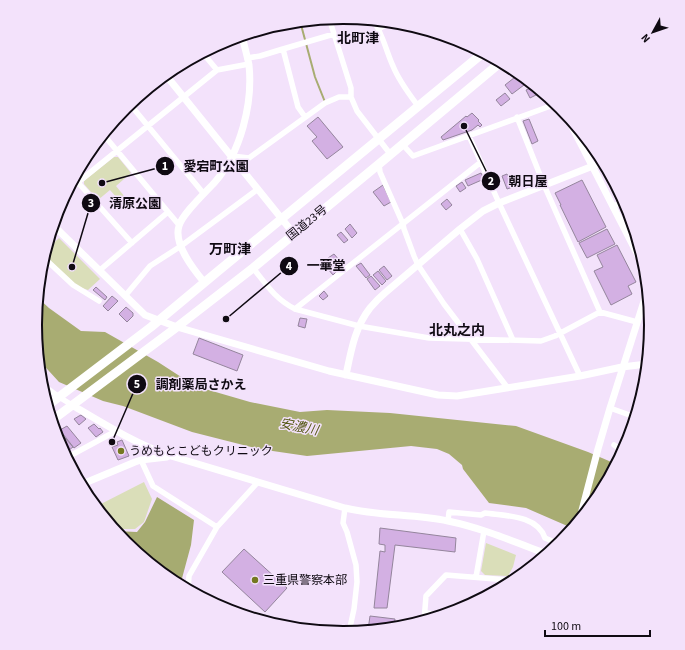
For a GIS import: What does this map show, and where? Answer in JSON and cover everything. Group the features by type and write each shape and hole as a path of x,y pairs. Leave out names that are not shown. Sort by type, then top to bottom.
{"highway":[{"name":"国道23号","path":"52,402 159,321 204,282 479,56"},
{"name":"国道23号","path":"56,417 253,268 391,155 496,66"}],"street":[{"path":"331,25 351,88 351,97 357,112 391,155"},
{"path":"382,27 379,29 393,67 418,106"},
{"path":"81,177 117,152 217,70 334,34"},
{"path":"204,282 189,263 181,246 178,233 179,225 187,212 217,180 240,140 245,122 250,82 248,61 243,41"},
{"path":"283,49 298,107 305,117"},
{"path":"206,57 217,70"},
{"path":"169,79 294,234"},
{"path":"232,156 249,158 325,103 339,97 351,97"},
{"path":"402,145 413,156 549,106"},
{"path":"133,109 204,194"},
{"path":"517,117 544,185 600,312"},
{"path":"469,136 580,376"},
{"path":"578,138 632,242"},
{"path":"106,139 179,225"},
{"path":"295,309 481,162"},
{"path":"379,164 380,172 403,224 418,265 444,304 508,387"},
{"path":"346,375 353,343 359,326 369,309 375,302 460,229 483,211 499,203 597,164"},
{"path":"78,182 132,243"},
{"path":"125,296 150,266 181,246 258,189"},
{"path":"613,206 618,204"},
{"path":"100,270 168,212"},
{"path":"57,229 145,315 173,329 346,375 438,395 456,396 641,365"},
{"path":"460,229 477,259 513,340"},
{"path":"48,261 72,285 99,301"},
{"path":"253,268 277,297 286,305 295,309 359,326 429,338 541,341 546,340 600,312 637,322"},
{"path":"583,505 610,408 643,304"},
{"path":"48,389 116,431 161,453 358,512 423,517 448,521 484,531 540,552"},
{"path":"610,408 630,415"},
{"path":"72,455 116,431"},
{"path":"614,445 617,447"},
{"path":"86,482 141,460 171,456"},
{"path":"141,460 153,486 217,527"},
{"path":"188,584 189,576 217,527 258,482"},
{"path":"345,508 343,523 356,565 357,582 350,626"},
{"path":"448,521 449,512 481,515 485,513 520,518 532,522 538,526 545,538 552,541"},
{"path":"476,577 484,531"},
{"path":"428,613 425,613 426,596 446,575 503,580"}],"shaded area":[{"path":"114,157 118,157 131,173 116,186 129,202 124,206 110,190 98,200 84,184 84,181"},
{"path":"59,238 100,279 88,290 76,286 49,259 53,244"},
{"path":"144,482 152,499 144,522 135,529 122,529 101,504"},
{"path":"157,497 194,520 191,545 182,579 159,564 124,531 137,532 145,522"},
{"path":"486,543 516,555 513,567 508,576 485,575 481,571"}],"water":[{"name":"安濃川","path":"42,302 81,331 105,332 158,362 195,386 250,402 300,412 327,410 390,413 516,426 610,462 593,492 567,526 526,508 489,503 463,469 462,465 449,454 437,449 411,446 307,456 259,449 192,432 123,406 103,401 59,382 44,366 42,345"}],"building":[{"path":"514,78 524,85 512,94 505,85"},
{"path":"529,89 536,95 530,98 526,90"},
{"path":"505,93 510,99 501,106 496,100"},
{"path":"472,113 482,125 480,127 478,125 472,130 443,140 441,137 466,116 467,117"},
{"path":"318,117 343,147 327,159 312,141 317,137 307,126"},
{"path":"529,119 538,141 532,144 523,121"},
{"path":"481,173 484,179 468,186 465,180"},
{"path":"507,174 513,187 507,189 502,176"},
{"path":"582,180 606,227 578,242 555,193"},
{"path":"462,182 466,188 460,192 456,186"},
{"path":"383,185 391,202 384,206 373,192"},
{"path":"447,199 452,205 446,210 441,204"},
{"path":"350,224 357,233 352,238 345,229"},
{"path":"607,229 615,244 587,258 579,243"},
{"path":"341,232 348,240 344,243 337,235"},
{"path":"617,245 636,282 628,286 632,294 611,305 594,271 603,267 597,255"},
{"path":"334,254 340,261 334,266 328,258"},
{"path":"327,259 337,271 333,275 323,263"},
{"path":"361,263 370,275 366,278 356,266"},
{"path":"384,266 392,276 387,280 379,270"},
{"path":"378,271 386,281 382,285 373,275"},
{"path":"371,276 380,286 375,290 367,279"},
{"path":"96,287 107,297 105,300 93,290"},
{"path":"324,291 328,296 323,300 319,296"},
{"path":"112,296 118,301 108,311 103,306"},
{"path":"126,307 133,313 133,316 127,322 119,314"},
{"path":"300,318 307,319 305,328 298,326"},
{"path":"199,338 243,355 237,371 193,354"},
{"path":"81,415 86,419 79,425 74,419"},
{"path":"94,424 103,432 96,437 88,428"},
{"path":"67,426 81,443 74,448 60,430"},
{"path":"62,434 73,447 69,450"},
{"name":"うめもとこどもクリニック","path":"122,440 129,456 118,460 112,447 118,445 117,442"},
{"path":"380,528 456,538 455,552 395,545 387,608 374,608 380,551 385,552 385,545 379,544"},
{"path":"244,549 287,588 265,612 222,572"},
{"path":"370,616 395,619 395,621 369,624"}],"waterway":[{"path":"302,27 315,77 325,102"}],"place":[{"name":"朝日屋","path":"464,126"},
{"name":"愛宕町公園","path":"102,183"},
{"name":"清原公園","path":"72,267"},
{"name":"一華堂","path":"226,319"},
{"name":"調剤薬局さかえ","path":"112,442"},
{"name":"うめもとこどもクリニック","path":"121,451"},
{"name":"三重県警察本部","path":"255,580"}],"district":[{"name":"北町津","path":"358,39"},
{"name":"万町津","path":"230,250"},
{"name":"北丸之内","path":"457,331"}]}
